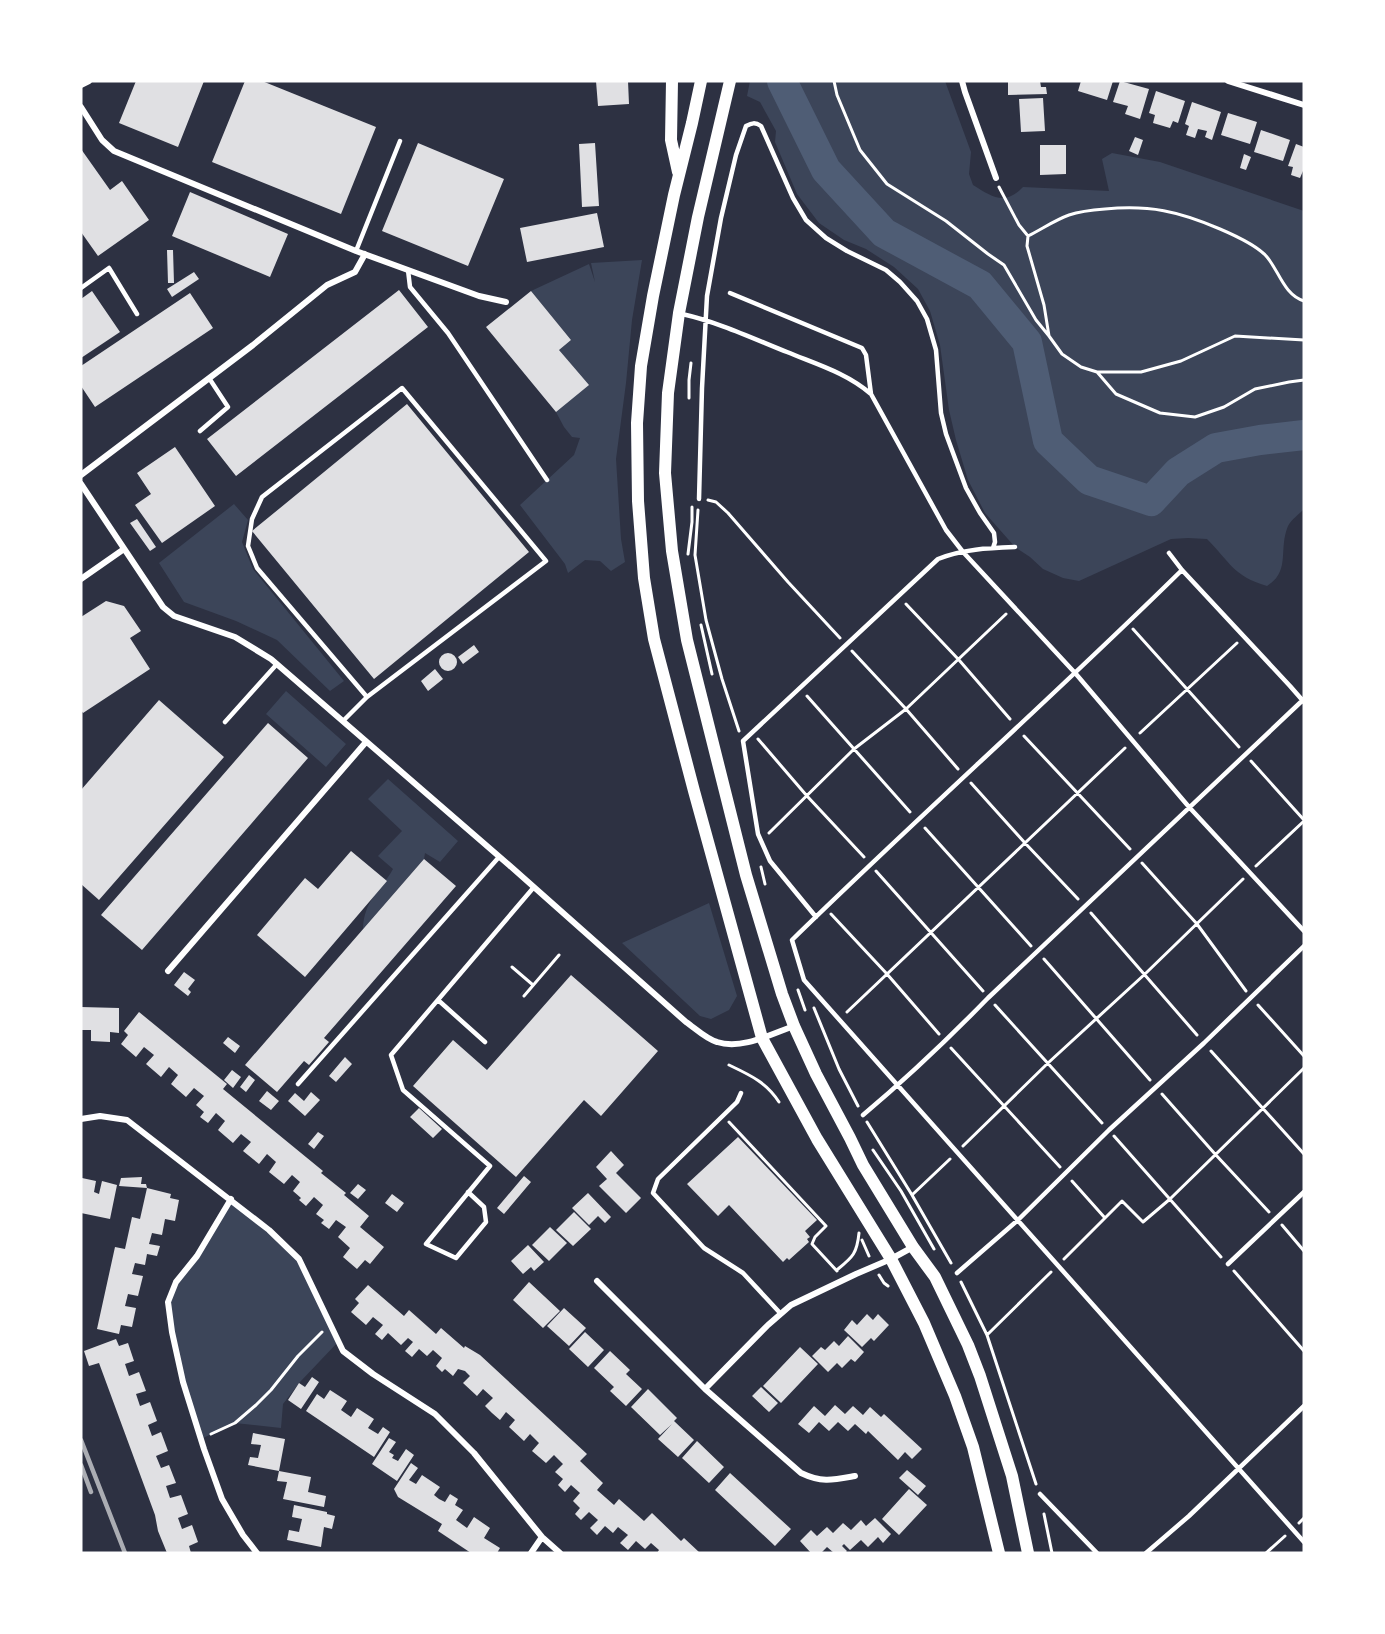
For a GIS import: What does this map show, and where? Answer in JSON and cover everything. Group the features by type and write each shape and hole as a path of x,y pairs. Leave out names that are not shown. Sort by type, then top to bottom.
{"main road":[{"path":"672,81 671,140 679,176"},
{"path":"700,81 653,296 641,366 637,423 638,501 644,578 654,639 762,1038 817,1139 891,1259 929,1333 973,1448 997,1553"},
{"path":"730,81 698,217 679,313 668,393 665,472 672,551 687,640 746,875 782,994 816,1074 863,1165 935,1277 957,1320 980,1376 1012,1476 1028,1553"}],"street":[{"path":"81,85 89,81"},
{"path":"962,81 996,178"},
{"path":"1228,81 1304,105"},
{"path":"81,107 102,140 114,151 365,254 479,296 506,302"},
{"path":"81,475 253,345 327,285 355,272 365,254"},
{"path":"81,484 162,607 174,616 235,637 277,663 686,1022 715,1042 729,1045 762,1038 794,1026"},
{"path":"81,579 124,549"},
{"path":"168,970 366,742"},
{"path":"81,1119 100,1116 127,1120 269,1230 299,1259 343,1352 435,1414 474,1453 542,1537 560,1553"},
{"path":"231,1199 197,1256 176,1282 168,1302 183,1382 222,1499 243,1535 257,1553"},
{"path":"705,1389 791,1305 875,1267 913,1246"},
{"path":"597,1281 705,1389 801,1473 826,1481 855,1476"},
{"path":"531,1553 542,1537"}],"lane":[{"path":"699,499 706,296 736,155 746,126 752,123 761,126 793,198 806,220 840,247 886,270 917,301 927,319 936,350 941,413 946,434 966,488 994,533 993,548"},
{"path":"356,250 400,141"},
{"path":"81,288 109,268 136,314"},
{"path":"408,270 410,287 448,333 547,480"},
{"path":"730,292 862,348 866,355 871,393 946,530 969,559 1076,674 1189,807 1304,931"},
{"path":"679,313 706,319 848,377 871,393"},
{"path":"200,431 228,407 209,378"},
{"path":"343,721 367,697 546,561 402,388 262,497 252,519 248,546 257,568 367,697"},
{"path":"816,917 770,861 758,834 743,741 938,559 963,552 1015,547"},
{"path":"863,1115 899,1086 946,1042 988,998 1303,701 1169,553"},
{"path":"1182,570 1076,674 792,940 804,980 1304,1542"},
{"path":"225,722 277,663"},
{"path":"298,1084 499,857"},
{"path":"468,1192 484,1207 486,1222 456,1258 426,1244 468,1192 490,1167 404,1090 391,1055 534,887"},
{"path":"957,1273 1018,1220 1109,1130 1304,946"},
{"path":"438,1000 485,1042"},
{"path":"741,1093 737,1102 657,1179 653,1193 704,1248 743,1273 781,1314"},
{"path":"1228,1264 1304,1192"},
{"path":"1146,1553 1189,1516 1304,1406"},
{"path":"1040,1494 1097,1553"}],"path":[{"path":"834,81 837,95 860,150 887,184 946,221 1004,265 1036,320 1062,354 1081,367 1097,372 1141,372 1181,362 1234,336 1304,340"},
{"path":"996,178 1019,225 1028,236 1027,246 1044,305 1049,336"},
{"path":"1028,236 1067,215 1083,211 1124,207 1155,208 1191,216 1245,241 1266,256 1284,286 1299,300 1304,301"},
{"path":"690,404 689,380 692,359"},
{"path":"1097,372 1116,394 1160,413 1195,417 1224,407 1255,389 1304,380"},
{"path":"687,556 692,522 692,498"},
{"path":"743,741 722,679 706,620 695,555 699,499 716,502 728,513 846,644"},
{"path":"898,596 959,660 1017,728 1197,924 1238,982 1304,1056"},
{"path":"758,834 765,838 854,749 906,709 1014,606"},
{"path":"700,622 712,676"},
{"path":"912,1195 1304,820 1128,623"},
{"path":"839,1019 1132,740 1244,637"},
{"path":"800,688 1304,1251"},
{"path":"753,732 807,796 1109,1130 1304,1351"},
{"path":"760,862 765,884"},
{"path":"826,908 1105,1218"},
{"path":"524,996 559,955"},
{"path":"512,967 533,985"},
{"path":"804,980 839,1069 863,1115 957,1273 987,1335 1040,1494 1052,1553"},
{"path":"796,985 806,1014"},
{"path":"729,1065 755,1077 774,1094 780,1104"},
{"path":"987,1335 1122,1201 1143,1222 1170,1199 1304,1068"},
{"path":"761,1083 771,1079"},
{"path":"723,1115 826,1226 815,1237 812,1244 832,1266"},
{"path":"870,1146 901,1191 938,1258"},
{"path":"836,1270 852,1257 858,1244 859,1233 875,1267 891,1290"},
{"path":"201,1439 235,1423 256,1405 329,1324"}],"shaded area":[{"path":"750,81 945,81 971,152 969,174 973,185 998,198 1010,196 1023,187 1109,191 1102,159 1112,153 1160,162 1304,211 1304,509 1288,526 1282,567 1274,580 1267,586 1247,578 1239,573 1207,539 1171,539 1079,581 1063,578 1043,569 1015,547 985,513 968,480 949,410 940,345 930,311 918,289 894,267 866,249 844,240 819,223 797,194 775,142 776,131 760,102 747,96"},
{"path":"642,260 632,320 616,459 621,539 625,562 611,571 600,561 585,560 568,573 565,564 520,505 574,455 580,438 572,437 556,412 587,384 559,350 571,340 531,291 589,264 595,282 591,263"},
{"path":"234,504 248,520 242,542 253,569 344,681 330,691 277,640 236,621 184,602 159,563"},
{"path":"286,691 346,744 326,767 266,714"},
{"path":"388,779 458,841 440,862 425,853 424,859 363,929 370,903 393,869 378,856 402,831 368,799"},
{"path":"709,903 737,996 729,1010 711,1019 700,1016 622,943"},
{"path":"231,1199 299,1260 338,1342 300,1382 283,1404 281,1428 235,1423 201,1439 183,1382 168,1302 176,1282"}],"building":[{"path":"136,81 204,81 178,147 119,123"},
{"path":"245,81 262,81 376,127 341,214 212,162"},
{"path":"596,81 628,81 629,104 598,106"},
{"path":"1008,81 1040,81 1041,87 1046,87 1047,94 1008,95"},
{"path":"1081,81 1113,81 1107,100 1078,91"},
{"path":"1120,81 1149,89 1140,119 1125,114 1128,106 1113,102"},
{"path":"1156,91 1185,101 1178,123 1173,121 1170,128 1153,123 1155,115 1149,113"},
{"path":"1043,98 1045,131 1021,132 1019,99"},
{"path":"1192,102 1221,112 1212,140 1205,137 1207,131 1198,129 1195,138 1186,135 1189,126 1185,124"},
{"path":"1228,113 1257,122 1250,144 1221,135"},
{"path":"1261,130 1290,140 1283,161 1254,152"},
{"path":"1135,137 1143,140 1138,155 1129,151"},
{"path":"418,143 504,179 468,266 382,231"},
{"path":"595,143 599,206 582,207 579,144"},
{"path":"1296,144 1304,147 1304,171 1300,178 1291,175 1293,167 1288,166"},
{"path":"1040,145 1066,145 1066,174 1040,175"},
{"path":"81,149 110,190 122,181 149,220 98,256 81,232"},
{"path":"1244,154 1251,157 1246,170 1240,168"},
{"path":"190,192 288,234 270,277 172,236"},
{"path":"597,213 604,247 527,262 520,228"},
{"path":"167,250 173,250 174,283 168,283"},
{"path":"194,272 199,279 172,297 167,289"},
{"path":"399,290 428,327 236,476 207,439"},
{"path":"92,291 120,332 81,358 81,299"},
{"path":"531,291 571,340 559,350 589,385 556,412 486,327"},
{"path":"190,293 213,328 95,407 81,386 81,366"},
{"path":"407,404 529,552 374,679 252,531"},
{"path":"175,447 215,506 162,543 135,505 151,494 137,473"},
{"path":"137,519 156,547 150,551 130,523"},
{"path":"106,601 124,606 141,631 130,638 150,669 83,713 81,710 81,617"},
{"path":"474,645 479,652 463,664 458,657"},
{"path":"448,653 454,656 457,662 454,668 448,671 442,668 439,662 442,656"},
{"path":"435,669 443,679 428,691 421,681"},
{"path":"159,700 224,757 99,900 81,884 81,790"},
{"path":"268,723 308,758 142,950 101,915"},
{"path":"351,851 387,881 305,977 257,935 305,878 318,889"},
{"path":"424,859 456,886 324,1038 329,1042 309,1065 304,1061 277,1092 245,1065"},
{"path":"184,972 195,980 188,989 191,992 188,996 174,985"},
{"path":"571,975 658,1051 601,1116 584,1100 516,1177 413,1086 453,1040 487,1070"},
{"path":"81,1007 119,1008 119,1033 110,1032 110,1042 91,1041 91,1030 81,1030"},
{"path":"139,1012 227,1084 223,1089 323,1171 321,1173 369,1216 360,1227 384,1247 370,1264 365,1260 357,1269 343,1257 350,1248 338,1237 346,1227 336,1220 329,1229 321,1223 324,1220 316,1214 323,1205 314,1197 306,1206 299,1200 301,1198 293,1191 300,1182 292,1175 284,1184 269,1172 276,1162 267,1154 259,1164 243,1151 251,1142 241,1134 233,1143 218,1130 225,1121 216,1113 208,1123 200,1117 204,1112 196,1105 204,1096 194,1088 186,1097 171,1084 178,1075 169,1067 161,1077 146,1064 154,1055 144,1047 136,1057 121,1044 128,1035 124,1031"},
{"path":"228,1037 240,1046 235,1053 223,1043"},
{"path":"345,1057 352,1064 336,1082 329,1076"},
{"path":"232,1070 241,1077 233,1088 224,1080"},
{"path":"249,1075 255,1080 246,1092 240,1087"},
{"path":"267,1091 279,1101 271,1110 259,1101"},
{"path":"311,1092 320,1100 305,1116 288,1101 295,1093 304,1101"},
{"path":"419,1108 442,1129 433,1138 410,1117"},
{"path":"318,1132 324,1136 314,1149 308,1144"},
{"path":"738,1137 817,1220 805,1231 810,1237 807,1239 809,1242 789,1260 787,1258 783,1262 729,1205 718,1216 687,1184"},
{"path":"611,1151 624,1165 616,1173 641,1198 626,1213 599,1186 607,1179 596,1167"},
{"path":"524,1176 531,1182 504,1214 497,1208"},
{"path":"142,1177 141,1184 146,1184 147,1188 119,1186 121,1178"},
{"path":"82,1178 96,1181 94,1192 99,1194 102,1181 117,1185 110,1219 81,1213"},
{"path":"358,1184 366,1190 358,1199 350,1193"},
{"path":"147,1188 171,1194 170,1198 179,1200 175,1221 165,1219 162,1235 152,1233 149,1244 160,1246 157,1256 147,1254 145,1265 135,1263 132,1274 143,1276 138,1296 128,1294 125,1306 136,1308 132,1327 121,1325 119,1334 97,1329 115,1247 125,1249 132,1217 140,1219"},
{"path":"588,1193 611,1217 605,1223 598,1216 589,1225 572,1208"},
{"path":"392,1194 404,1203 397,1212 385,1203"},
{"path":"574,1212 591,1229 573,1246 556,1230"},
{"path":"550,1227 567,1243 549,1261 532,1245"},
{"path":"528,1245 544,1262 534,1271 531,1267 523,1274 511,1261"},
{"path":"529,1282 560,1311 543,1328 513,1300"},
{"path":"368,1285 404,1316 409,1310 436,1334 441,1328 464,1348 465,1346 480,1355 587,1454 580,1461 603,1483 597,1490 614,1505 619,1499 644,1521 652,1513 681,1541 684,1538 700,1553 657,1553 659,1550 651,1543 645,1549 636,1541 628,1550 620,1543 628,1535 618,1527 613,1533 605,1526 597,1535 590,1528 598,1520 589,1512 581,1520 575,1514 580,1508 573,1501 580,1493 571,1485 565,1492 558,1485 563,1479 555,1472 563,1464 554,1455 546,1463 532,1451 539,1443 530,1434 524,1441 509,1427 515,1420 506,1412 500,1420 492,1413 485,1406 493,1398 483,1389 477,1396 463,1383 470,1376 465,1371 458,1369 453,1376 445,1369 442,1372 436,1366 442,1358 433,1350 427,1356 419,1349 412,1357 405,1351 413,1342 408,1338 401,1345 388,1333 382,1340 375,1334 383,1325 373,1317 366,1325 351,1312 359,1303 355,1299"},
{"path":"564,1308 586,1328 569,1346 547,1326"},
{"path":"867,1314 873,1320 878,1314 889,1325 874,1341 871,1338 862,1347 844,1330 852,1320 857,1325"},
{"path":"585,1332 604,1350 588,1367 569,1349"},
{"path":"848,1336 864,1352 855,1362 851,1359 842,1368 837,1363 828,1372 812,1356 821,1347 825,1350 834,1341 839,1346"},
{"path":"116,1339 119,1346 128,1343 134,1361 125,1364 129,1376 139,1372 146,1391 136,1394 140,1406 150,1402 157,1421 148,1425 152,1436 161,1432 168,1451 156,1456 161,1468 169,1465 176,1483 166,1486 170,1498 181,1495 188,1514 178,1518 182,1529 192,1525 198,1542 189,1546 191,1553 167,1553 99,1363 89,1366 84,1351"},
{"path":"800,1347 818,1364 781,1403 763,1386"},
{"path":"610,1351 630,1370 626,1374 642,1389 626,1406 610,1391 614,1387 594,1368"},
{"path":"312,1377 319,1382 301,1409 288,1400 299,1383 305,1387"},
{"path":"761,1387 778,1403 769,1412 752,1396"},
{"path":"648,1389 677,1418 674,1421 694,1440 678,1457 658,1439 672,1424 660,1435 631,1407"},
{"path":"330,1390 347,1401 341,1410 351,1417 357,1408 374,1419 368,1428 378,1434 383,1427 390,1432 374,1457 306,1411 317,1394 324,1399"},
{"path":"835,1405 845,1414 853,1406 863,1415 870,1407 881,1417 884,1414 922,1449 912,1459 905,1452 898,1460 868,1431 866,1434 855,1424 848,1431 838,1422 829,1431 819,1422 809,1433 798,1424 814,1406 825,1416"},
{"path":"253,1433 285,1439 279,1471 248,1465 250,1457 258,1458 261,1445 251,1444"},
{"path":"389,1438 396,1442 389,1452 394,1455 392,1458 398,1461 406,1449 414,1455 397,1481 372,1464"},
{"path":"697,1441 724,1467 709,1483 682,1458"},
{"path":"411,1463 418,1468 409,1480 416,1484 422,1475 440,1487 434,1495 439,1499 445,1502 450,1494 458,1499 455,1505 463,1510 456,1520 467,1528 474,1517 490,1528 484,1538 500,1548 497,1553 471,1553 438,1531 442,1524 398,1497 394,1489"},
{"path":"907,1470 926,1486 918,1495 899,1478"},
{"path":"279,1471 311,1477 308,1492 326,1496 324,1507 283,1499 287,1482 277,1481"},
{"path":"730,1473 791,1529 775,1546 715,1490"},
{"path":"909,1489 927,1505 899,1535 882,1519"},
{"path":"294,1505 335,1516 332,1529 324,1527 321,1547 287,1540 289,1530 299,1532 302,1519 292,1517"},
{"path":"875,1518 891,1534 883,1543 878,1537 868,1547 861,1540 850,1550 844,1544 842,1546 847,1551 845,1553 834,1553 827,1547 821,1553 811,1553 800,1541 811,1530 817,1536 827,1527 833,1533 843,1523 851,1530 861,1520 866,1526"}],"waterway":[{"path":"782,81 826,170 884,233 980,285 1027,342 1048,441 1089,480 1151,501 1178,472 1216,448 1304,435"}],"railway":[{"path":"81,1440 125,1553"},
{"path":"81,1465 91,1492"}]}
